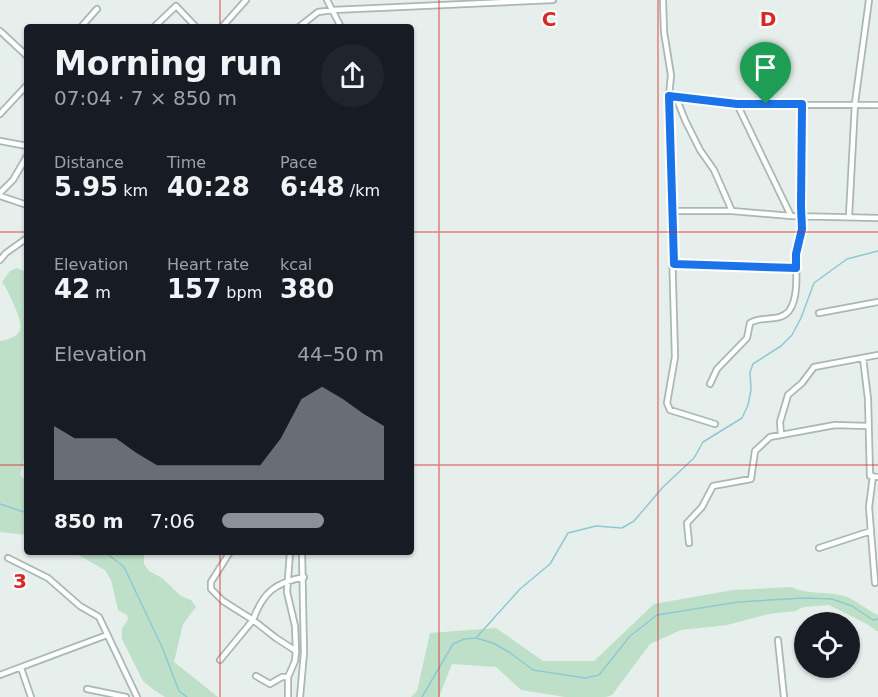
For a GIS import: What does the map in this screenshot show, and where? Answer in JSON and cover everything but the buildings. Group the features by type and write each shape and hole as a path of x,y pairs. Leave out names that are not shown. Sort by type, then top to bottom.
{"street":[{"path":"225,24 246,0"},
{"path":"327,0 340,24"},
{"path":"303,24 318,12 333,10 553,0"},
{"path":"663,0 664,32 671,75 669,96 675,357 667,403 670,410 715,424"},
{"path":"849,216 855,103 869,0"},
{"path":"157,24 176,6 193,24"},
{"path":"84,24 97,9"},
{"path":"0,31 24,53"},
{"path":"0,114 24,87"},
{"path":"669,96 737,104 855,103 878,105"},
{"path":"676,97 685,120 700,150 714,170 732,211"},
{"path":"0,102 6,107"},
{"path":"737,104 791,216"},
{"path":"710,384 717,369 747,338 750,323 754,320 771,319 784,315 789,311 795,291 796,254 802,229 802,104"},
{"path":"0,141 24,145"},
{"path":"24,161 13,180 0,195 24,204"},
{"path":"671,211 732,211 791,216 878,218"},
{"path":"0,259 24,240"},
{"path":"674,264 796,268"},
{"path":"819,314 878,302"},
{"path":"781,435 780,422 788,395 802,383 810,370 818,365 878,355"},
{"path":"863,358 868,399 870,476 875,477 870,500 875,583"},
{"path":"690,543 687,524 702,507 713,486 751,479 755,451 770,437 835,425 867,426"},
{"path":"870,522 878,521"},
{"path":"819,548 871,531"},
{"path":"228,555 211,582 211,589 223,601 276,638 296,651 304,653"},
{"path":"288,697 288,676 295,661 296,651 295,626 287,592 290,555"},
{"path":"300,697 304,653 302,555"},
{"path":"8,558 48,578 80,606 99,617 137,697"},
{"path":"220,660 253,620 260,603 271,589 287,581 303,578"},
{"path":"0,675 107,635"},
{"path":"778,640 784,697"},
{"path":"21,668 31,697"},
{"path":"256,676 270,684 288,676"},
{"path":"87,689 126,697"}],"green space":[{"path":"17,268 24,271 24,460 20,475 24,479 24,535 0,532 0,341 15,336 20,328 16,310 2,282 10,271"},
{"path":"78,555 144,555 144,564 149,571 162,578 181,596 191,600 196,607 183,624 174,662 218,697 165,697 143,681 122,639 122,629 128,619 127,615 118,610 111,580 105,570"},
{"path":"791,587 844,596 878,615 878,632 860,620 860,612 843,612 829,605 804,607 795,611 769,614 727,625 681,630 650,644 612,695 606,697 565,697 521,690 496,667 452,664 439,697 411,697 417,691 430,633 496,628 543,661 594,661 654,604 733,590"}],"waterway":[{"path":"476,638 520,589 550,564 568,533 596,526 622,528 634,521 663,487 694,458 703,442 742,418 748,405 751,390 750,372 753,364 781,346 792,335 814,283 847,259 878,251"},
{"path":"0,504 24,512"},
{"path":"109,555 124,567 162,647 179,691 187,697"},
{"path":"422,697 453,644 464,639 476,638 493,643 533,670 585,678 599,675 630,636 657,615 738,602 803,598 832,599 852,606 873,620 878,619"}],"route":[{"path":"669,96 737,104 766,104 802,104 802,229 796,254 796,268 674,264 669,96"}]}
